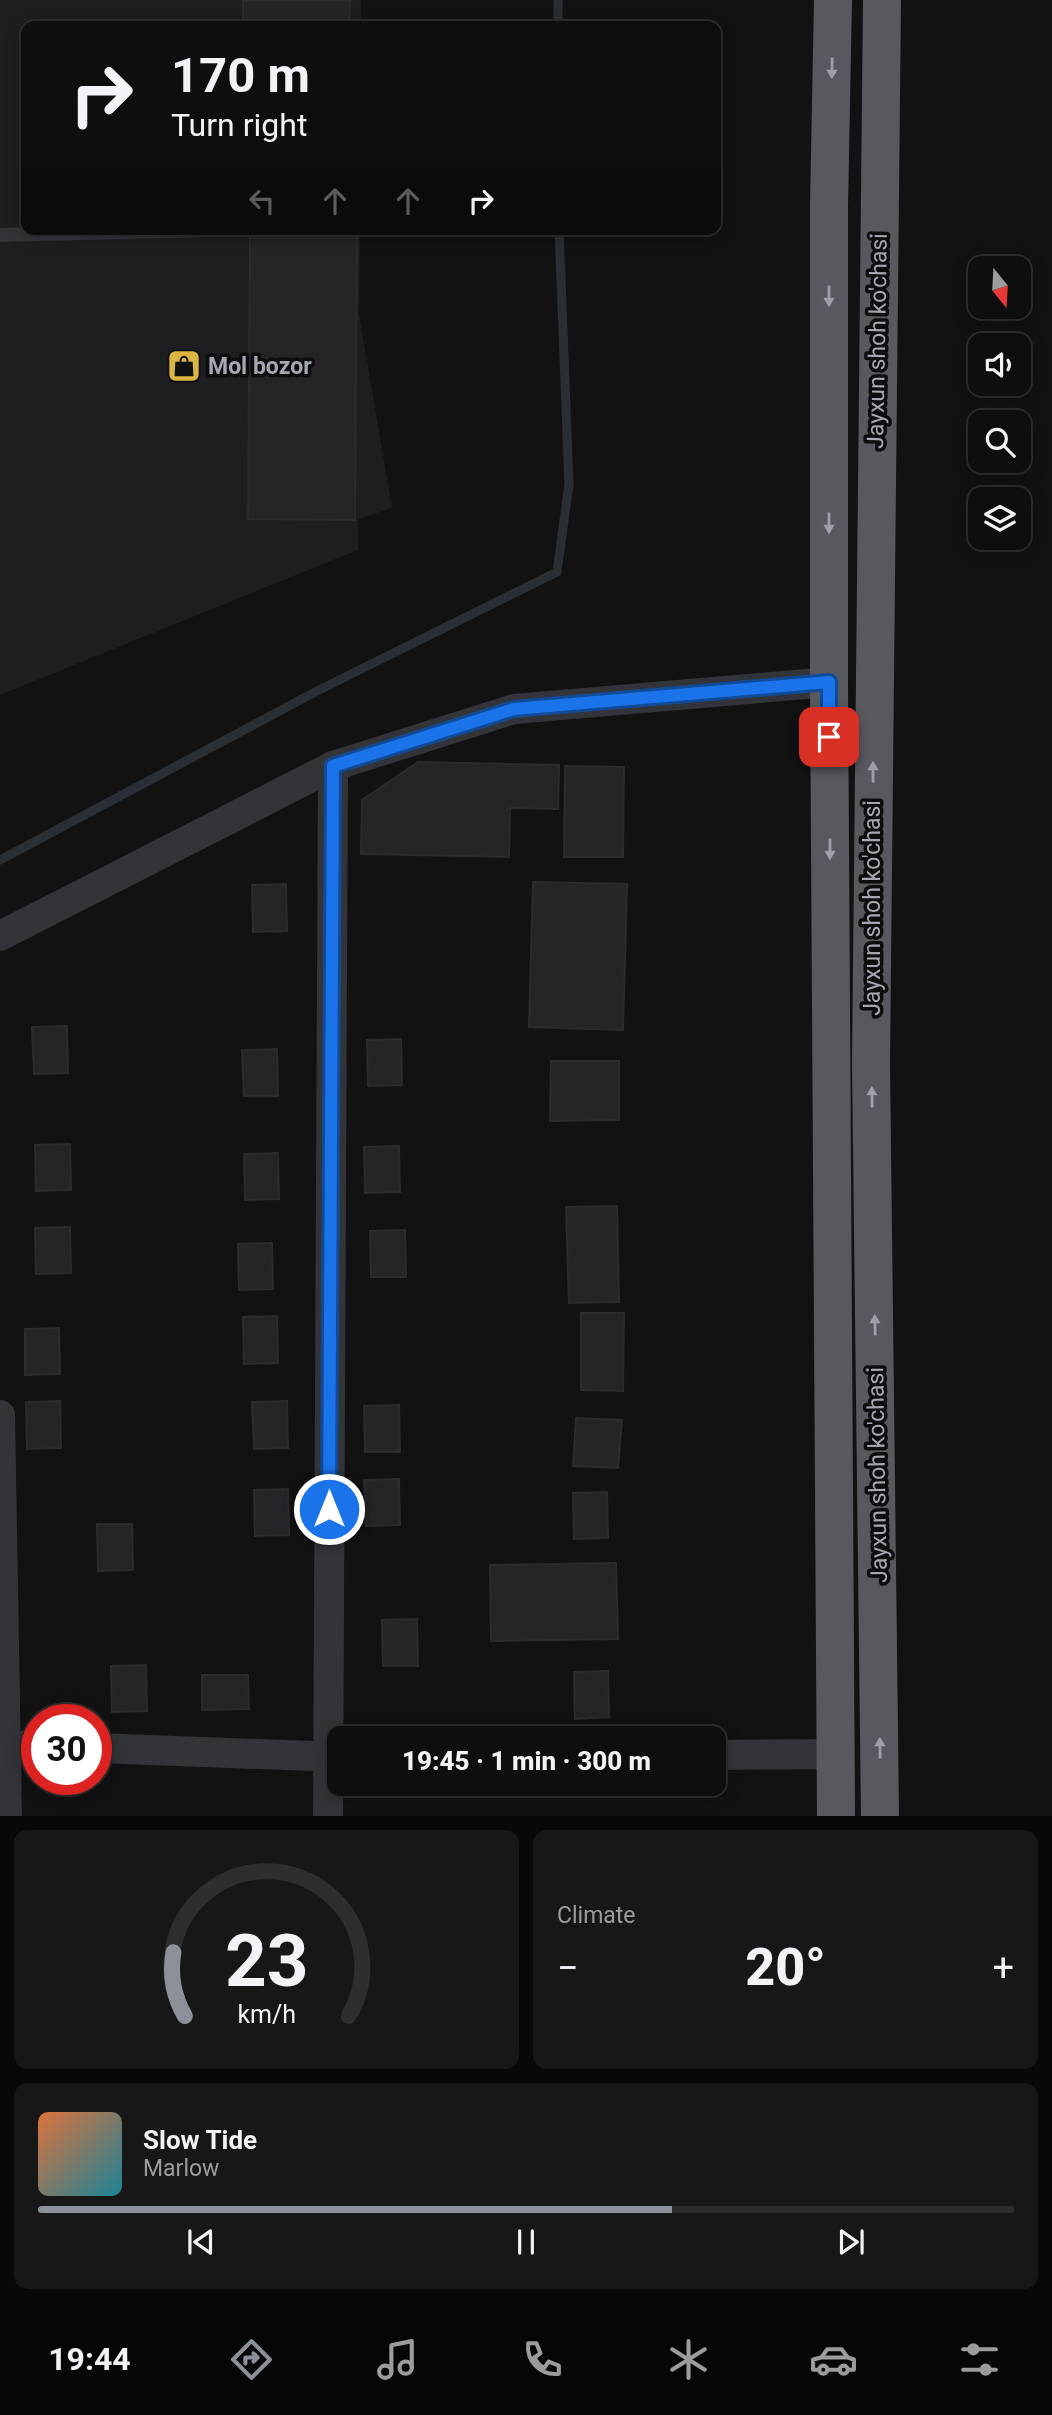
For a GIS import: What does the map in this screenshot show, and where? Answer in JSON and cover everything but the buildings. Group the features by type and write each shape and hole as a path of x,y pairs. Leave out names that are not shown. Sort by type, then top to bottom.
{"highway":[{"name":"Jayxun shoh ko'chasi","path":"834,0 829,206 829,682 836,1816"},
{"name":"Jayxun shoh ko'chasi","path":"880,1816 871,1064 882,0"}],"street":[{"path":"0,936 333,766 514,709 829,682"},
{"path":"333,766 334,1726"},
{"path":"0,1415 15,1746 7,1816"},
{"path":"112,1749 327,1757"},
{"path":"726,1755 836,1754"},
{"path":"328,1816 330,1796"}],"lane":[{"path":"0,234 21,234"}],"shaded area":[{"name":"Mol bozor","path":"0,0 361,0 361,21 21,21 21,235 360,235 359,314 392,508 358,519 358,550 0,695"}],"waterway":[{"path":"558,0 558,21"},
{"path":"0,860 319,690 557,572 569,484 559,235"}],"place":[{"name":"Mol bozor","path":"184,366"}],"route":[{"path":"329,1509 333,766 514,709 829,682 829,737"}]}
